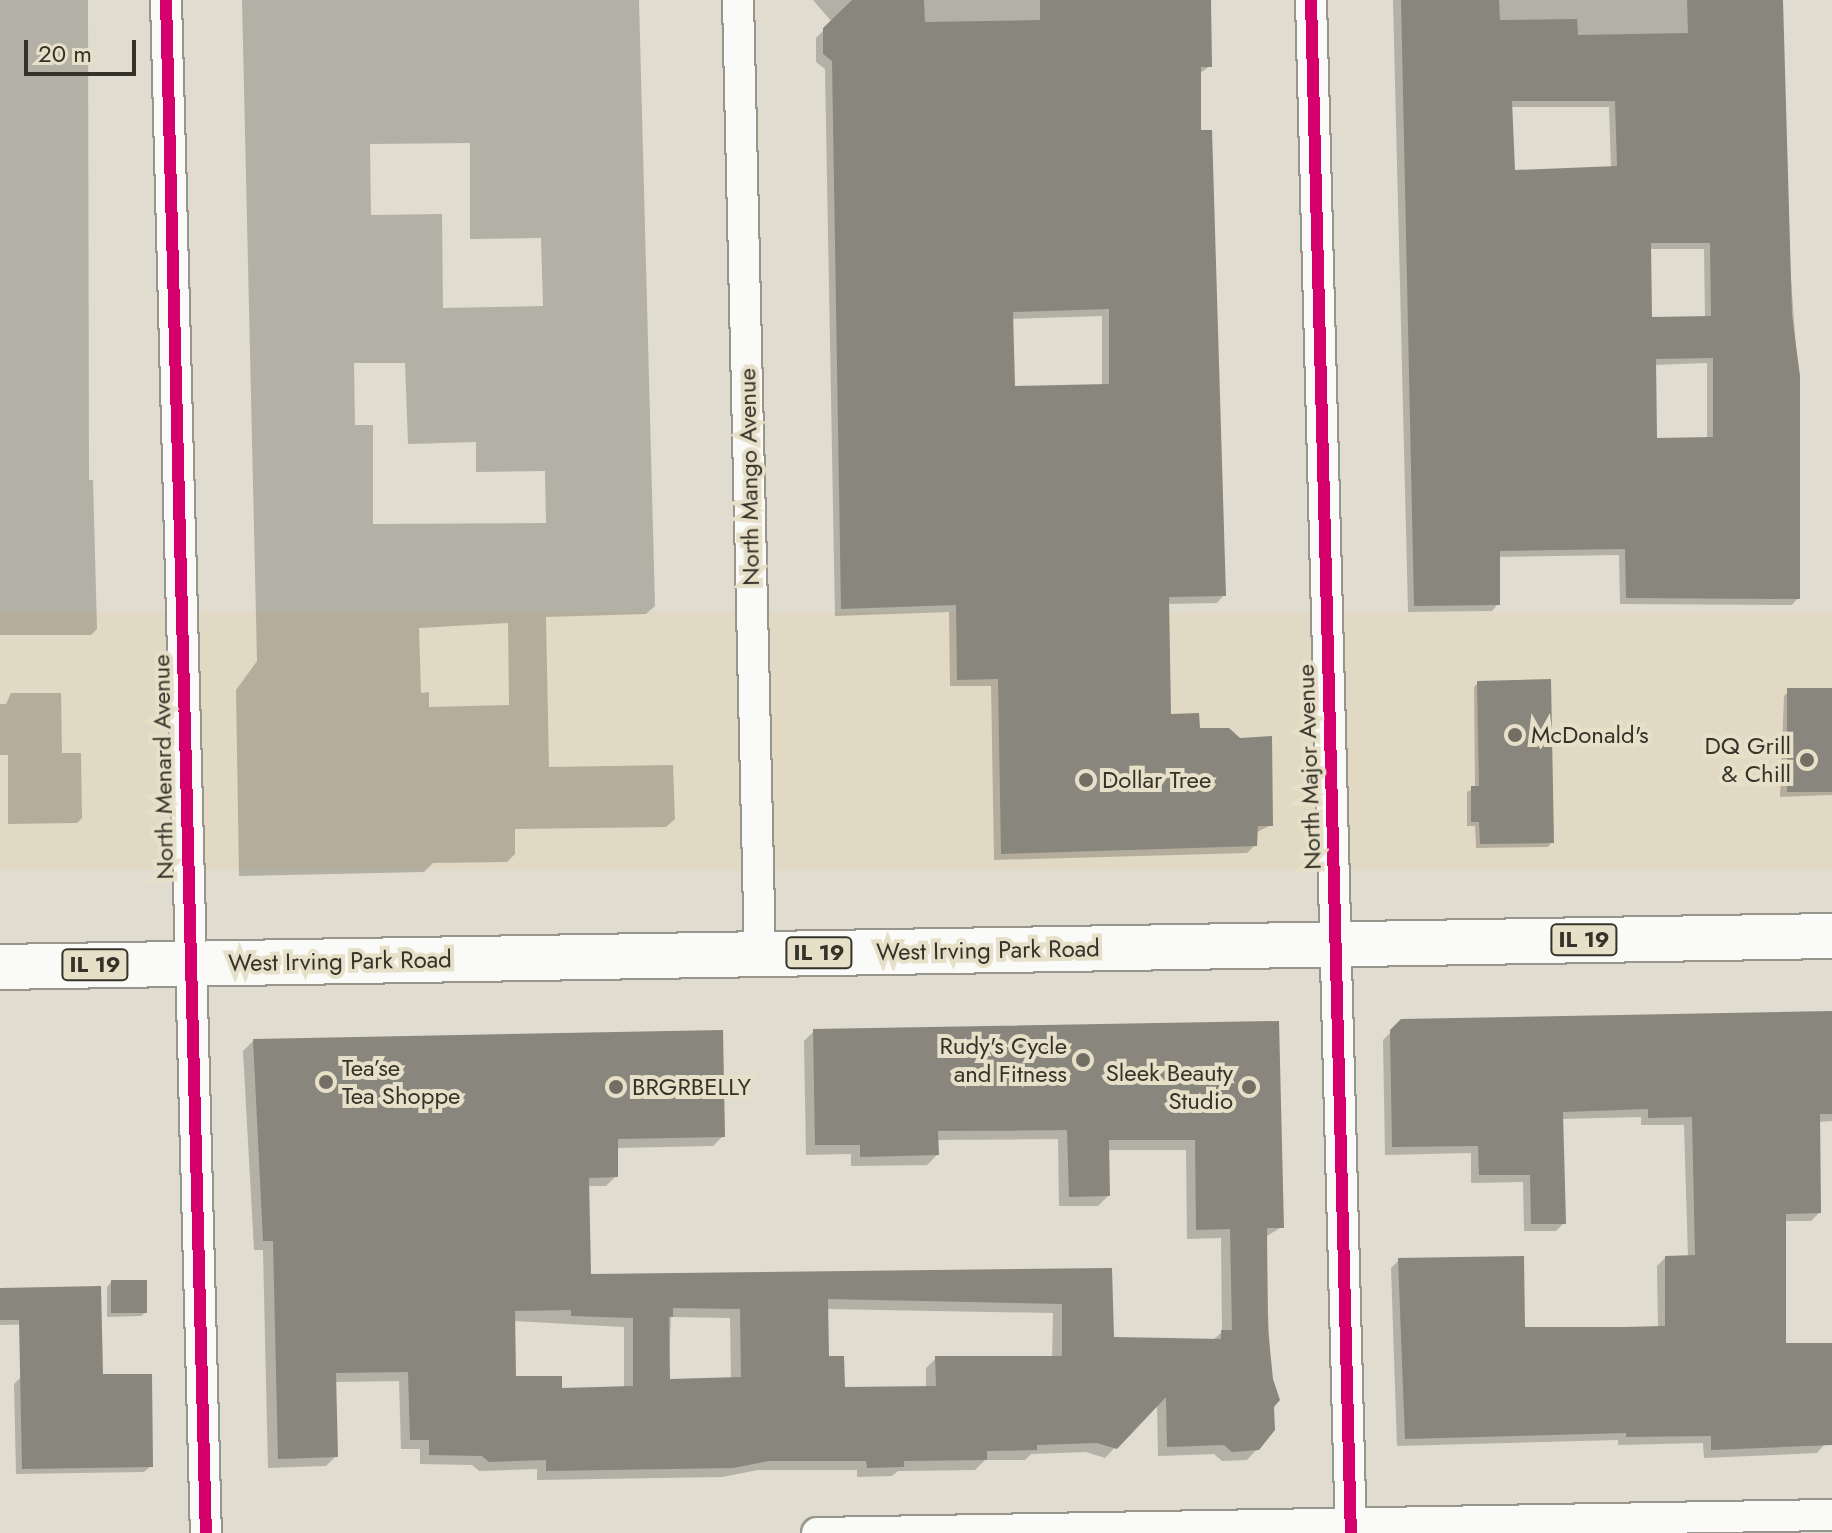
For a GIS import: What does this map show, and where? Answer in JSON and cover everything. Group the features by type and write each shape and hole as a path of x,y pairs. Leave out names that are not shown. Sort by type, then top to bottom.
{"main road":[{"name":"West Irving Park Road","path":"0,967 1832,936"}],"street":[{"name":"North Menard Avenue","path":"166,0 206,1533"},
{"name":"North Mango Avenue","path":"738,0 760,954"},
{"name":"North Major Avenue","path":"1311,0 1351,1528"},
{"path":"817,1533 1351,1528 1832,1515"}],"shaded area":[{"path":"0,612 1832,612 1832,870 0,870"}],"building":[{"path":"852,0 924,0 925,22 1040,20 1040,0 1211,0 1212,67 1201,67 1201,130 1212,130 1226,596 1169,597 1171,714 1199,713 1200,728 1229,728 1240,738 1272,736 1273,826 1258,826 1257,846 1001,854 998,679 957,680 956,605 841,609 832,61 823,54 823,28","holes":["1109,309 1109,384 1015,386 1013,312"]},
{"path":"1401,0 1499,0 1500,20 1577,19 1578,35 1688,33 1687,0 1783,0 1792,315 1800,376 1800,599 1626,598 1625,549 1500,551 1500,605 1414,606","holes":["1512,101 1615,101 1617,166 1515,170","1651,243 1710,243 1711,316 1652,317","1713,358 1713,437 1657,438 1656,359"]},
{"name":"McDonald's","path":"1551,679 1554,843 1480,844 1479,822 1471,822 1471,786 1479,786 1477,681"},
{"name":"DQ Grill & Chill","path":"1787,688 1832,688 1832,792 1787,792"},
{"path":"1832,1011 1832,1114 1820,1114 1821,1213 1786,1214 1786,1343 1832,1343 1832,1445 1711,1450 1711,1436 1626,1437 1626,1433 1405,1439 1398,1258 1524,1256 1525,1327 1665,1326 1665,1256 1695,1255 1692,1117 1648,1118 1648,1109 1563,1112 1566,1224 1531,1224 1530,1175 1479,1175 1478,1146 1392,1147 1390,1030 1401,1019"},
{"path":"1279,1021 1284,1228 1267,1228 1268,1330 1273,1379 1280,1400 1274,1407 1275,1430 1259,1450 1232,1452 1224,1445 1167,1447 1166,1397 1117,1449 1097,1443 1037,1445 1037,1450 987,1451 987,1460 904,1461 904,1467 867,1468 866,1461 769,1461 733,1468 546,1471 546,1460 489,1462 482,1456 429,1455 429,1440 410,1440 408,1372 336,1373 338,1457 278,1459 273,1241 263,1241 253,1039 723,1030 725,1137 618,1139 618,1177 589,1178 591,1274 1112,1268 1114,1337 1221,1339 1221,1330 1232,1330 1230,1229 1196,1230 1195,1140 1109,1140 1110,1196 1069,1197 1067,1130 938,1131 939,1155 860,1157 860,1145 815,1145 813,1029","holes":["828,1299 1062,1304 1062,1356 935,1356 936,1386 845,1387 844,1356 829,1356","673,1308 740,1309 741,1377 670,1379 669,1317 673,1317","571,1310 571,1316 633,1318 633,1386 562,1388 562,1376 516,1376 515,1311"]},
{"path":"111,1280 147,1280 147,1313 111,1313"},
{"path":"101,1286 103,1374 152,1374 153,1467 22,1469 19,1320 0,1320 0,1288"}],"cycle path":[{"path":"166,0 206,1533"},
{"path":"1311,0 1351,1533"}],"place":[{"name":"McDonald's","path":"1515,735"},
{"name":"DQ Grill & Chill","path":"1807,760"},
{"name":"Dollar Tree","path":"1086,780"},
{"name":"Rudy's Cycle and Fitness","path":"1083,1060"},
{"name":"Tea’se Tea Shoppe","path":"326,1082"},
{"name":"BRGRBELLY","path":"616,1087"},
{"name":"Sleek Beauty Studio","path":"1249,1087"}]}
